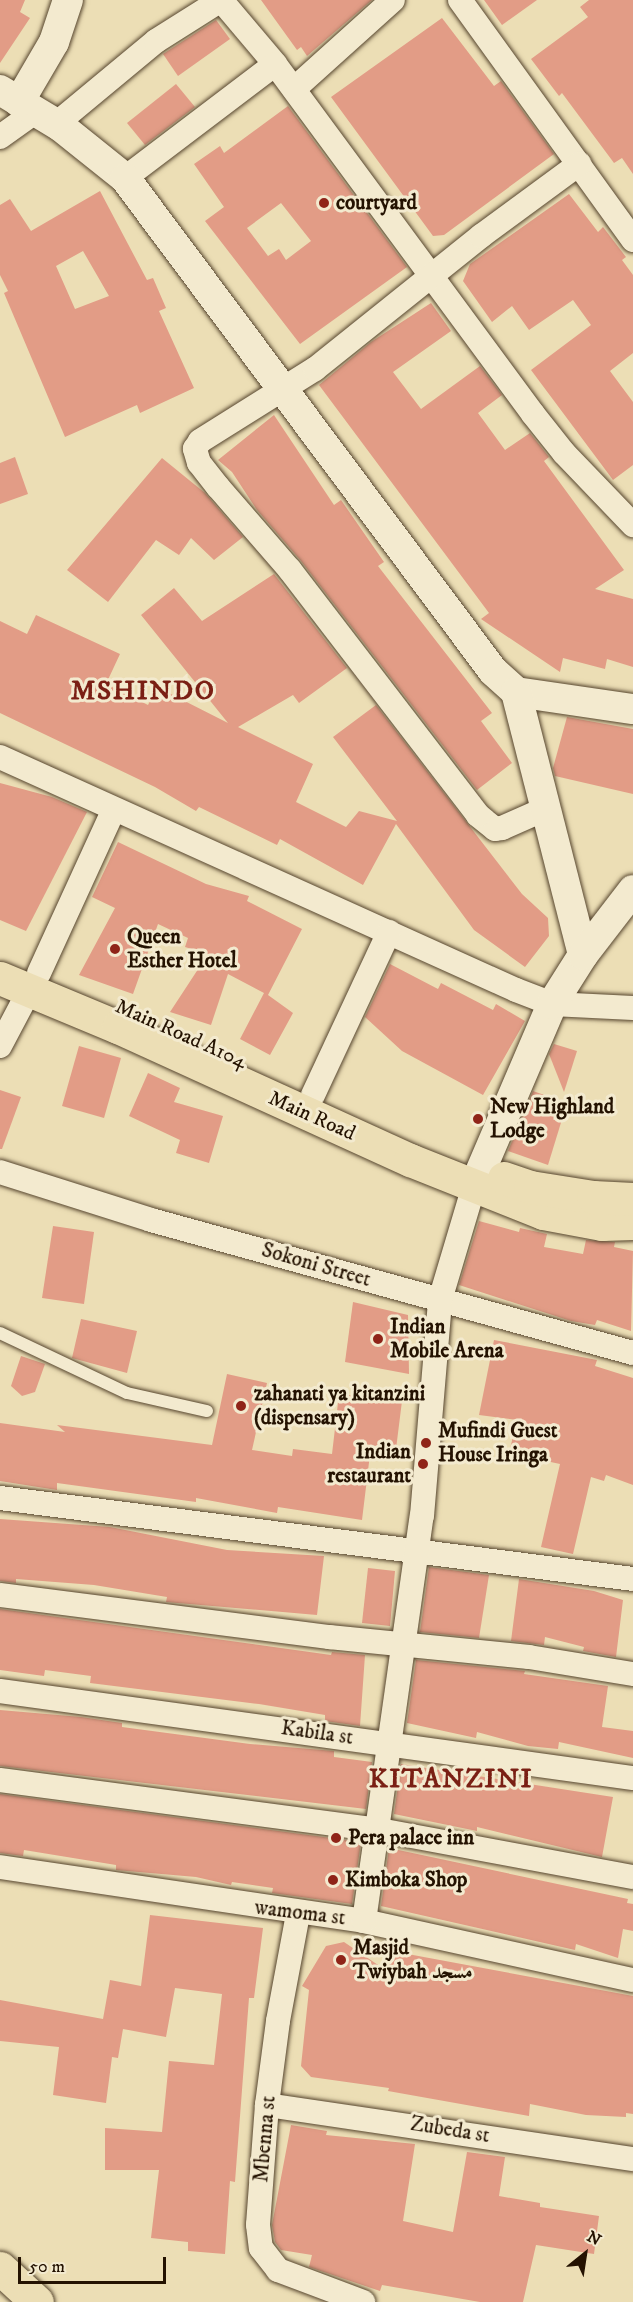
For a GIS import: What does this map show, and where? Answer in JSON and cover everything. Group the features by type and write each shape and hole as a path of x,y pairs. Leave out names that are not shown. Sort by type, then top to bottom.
{"highway":[{"name":"Main Road A104","path":"0,955 34,982 177,1030 478,1178 530,1187 633,1199"},
{"name":"Main Road","path":"0,978 34,982 478,1178 543,1213 602,1224 633,1223"},
{"path":"0,2268 37,2302"}],"street":[{"path":"0,137 27,107 54,42 68,0"},
{"path":"27,107 156,41 221,0 294,89 558,445 633,525"},
{"path":"294,89 393,0"},
{"path":"460,0 633,240"},
{"path":"125,178 275,64"},
{"path":"27,107 125,178 286,389 478,651 516,692 583,955"},
{"path":"545,809 495,829 478,815 290,570 199,463 195,449 200,441 286,389 579,164"},
{"path":"516,692 633,709"},
{"path":"0,757 552,1004 633,1008"},
{"path":"0,1046 34,982 114,809"},
{"path":"364,1922 379,1830 417,1552 440,1300 478,1178 552,1004 583,955 633,890"},
{"path":"313,1095 389,932"},
{"name":"Sokoni Street","path":"0,1172 151,1221 633,1353"},
{"path":"0,1498 633,1579"},
{"path":"0,1595 529,1657 633,1674"},
{"name":"Kabila st","path":"0,1691 633,1778"},
{"path":"0,1780 379,1830 633,1877"},
{"name":"wamoma st","path":"0,1867 298,1914 364,1922 633,1980"},
{"name":"Mbenna st","path":"298,1914 278,2021 267,2105 258,2225 261,2248 278,2270 363,2302"},
{"name":"Zubeda st","path":"267,2105 633,2159"}],"lane":[{"path":"0,1333 128,1394 207,1411"}],"building":[{"path":"0,0 25,0 20,12 30,18 0,63"},
{"path":"261,0 372,0 307,56 301,47 297,50"},
{"path":"484,0 537,0 502,25"},
{"path":"589,0 633,0 633,174 622,158 614,163 562,93 559,96 531,59 588,17 580,7"},
{"path":"442,18 494,86 501,81 554,154 444,235 433,236 331,97"},
{"path":"216,20 230,39 178,76 163,54"},
{"path":"176,84 195,107 145,145 127,123"},
{"path":"288,106 407,267 300,344 205,221 224,207 194,164 220,146 224,153","holes":["281,203 311,241 286,260 279,249 268,256 247,228"]},
{"path":"100,191 147,280 153,278 166,308 159,311 194,388 140,413 137,405 65,437 4,293 8,291 0,275 0,205 10,199 31,231","holes":["83,251 109,296 75,309 56,266"]},
{"path":"569,194 598,232 603,227 626,257 622,260 633,275 633,353 610,371 633,402 633,465 613,480 531,370 591,325 573,300 529,330 512,306 492,322 463,281 470,264"},
{"path":"431,303 451,331 393,372 421,409 480,366 502,395 478,413 505,450 530,433 549,457 544,461 624,570 595,589 633,599 633,667 607,659 605,669 563,658 560,672 481,619 489,613 319,385 371,342"},
{"path":"274,415 334,505 341,500 384,562 378,566 492,713 481,721 512,763 477,790 301,561 257,510 232,472 218,460"},
{"path":"15,457 28,494 0,504 0,463"},
{"path":"162,458 205,493 243,537 214,560 191,538 179,555 156,540 108,602 67,570"},
{"path":"274,574 347,668 299,703 293,695 238,727 313,764 296,802 346,827 359,811 397,821 333,737 376,705 522,894 548,918 549,936 525,967 474,930 396,824 363,885 280,839 277,845 199,807 196,811 155,787 0,713 0,621 27,634 36,615 120,654 106,684 148,705 157,687 228,723 141,615 174,588 202,621"},
{"path":"567,717 633,729 633,794 555,776 553,768"},
{"path":"0,783 52,797 87,812 26,931 0,920"},
{"path":"118,842 206,884 249,896 247,901 302,929 268,995 293,1013 270,1055 240,1039 264,993 228,974 211,1025 170,1012 208,954 185,947 188,938 158,924 133,994 79,975 115,908 92,897"},
{"path":"390,964 438,989 441,983 493,1010 496,1004 525,1021 483,1095 402,1051 365,1017"},
{"path":"554,1044 577,1051 564,1092 549,1054"},
{"path":"79,1046 121,1058 104,1118 62,1106"},
{"path":"148,1073 180,1088 174,1102 223,1116 209,1163 176,1153 180,1140 129,1116"},
{"path":"0,1090 21,1097 2,1149 0,1149"},
{"path":"533,1091 567,1103 548,1165 508,1151"},
{"path":"479,1221 519,1232 520,1228 547,1234 544,1247 583,1254 586,1240 615,1242 614,1247 633,1251 631,1331 597,1320 595,1325 571,1321 459,1285"},
{"path":"53,1226 94,1232 84,1304 42,1298"},
{"name":"Indian Mobile Arena","path":"353,1302 408,1315 409,1374 345,1362"},
{"path":"81,1319 137,1331 127,1373 72,1358"},
{"path":"494,1340 597,1360 595,1366 633,1378 633,1485 606,1475 604,1481 591,1477 573,1554 541,1547 560,1464 509,1453 517,1420 479,1415"},
{"path":"21,1356 45,1364 35,1392 22,1396 11,1386"},
{"path":"227,1374 267,1383 252,1450 292,1456 293,1449 332,1454 339,1394 402,1401 396,1449 371,1446 362,1520 278,1507 277,1513 196,1498 196,1502 57,1483 57,1490 0,1481 0,1423 65,1432 57,1425 212,1445"},
{"path":"0,1519 110,1527 227,1550 324,1556 317,1615 166,1602 167,1597 94,1585 16,1579 16,1583 0,1581"},
{"path":"429,1567 489,1575 479,1638 420,1632"},
{"path":"368,1568 395,1571 390,1626 362,1623"},
{"path":"519,1579 594,1591 623,1600 616,1657 583,1651 584,1647 545,1637 544,1645 511,1641"},
{"path":"0,1609 331,1655 332,1652 365,1655 360,1726 325,1721 325,1715 259,1704 90,1683 91,1676 45,1670 44,1676 0,1670"},
{"path":"416,1660 525,1671 524,1674 608,1686 602,1727 633,1731 633,1758 559,1742 558,1749 528,1746 477,1732 476,1738 407,1723"},
{"path":"0,1710 81,1717 122,1723 122,1727 250,1744 334,1751 334,1757 372,1762 366,1809 0,1766"},
{"path":"401,1764 613,1797 602,1857 477,1827 477,1831 394,1814"},
{"path":"0,1794 361,1842 352,1904 272,1893 273,1888 232,1882 231,1885 196,1877 116,1870 116,1865 24,1850 23,1856 0,1853"},
{"path":"389,1848 628,1899 627,1903 633,1904 633,1931 623,1929 618,1958 576,1944 575,1950 381,1906"},
{"path":"150,1915 263,1928 254,1998 249,1998 235,2182 230,2181 225,2254 188,2251 188,2242 151,2238 159,2170 105,2170 105,2128 162,2132 169,2061 214,2065 222,1994 175,1988 166,2037 123,2029 118,2058 112,2057 106,2103 53,2095 59,2047 0,2041 0,2000 103,2019 110,1980 141,1986"},
{"path":"344,1942 384,1969 386,1950 633,1996 633,2114 626,2113 626,2117 586,2115 530,2104 529,2116 388,2091 389,2088 311,2077 301,2066 309,1990 302,1986 326,1946"},
{"path":"291,2125 327,2131 326,2135 415,2144 403,2221 453,2232 467,2152 505,2157 499,2196 540,2203 540,2207 599,2216 594,2254 536,2245 523,2302 480,2302 382,2285 380,2291 309,2267 312,2255 281,2250 275,2242 272,2225"}],"place":[{"name":"courtyard","path":"324,203"},
{"name":"Queen Esther Hotel","path":"115,949"},
{"name":"New Highland Lodge","path":"478,1119"},
{"name":"Indian Mobile Arena","path":"378,1339"},
{"name":"zahanati ya kitanzini (dispensary)","path":"241,1406"},
{"name":"Mufindi Guest House Iringa","path":"426,1443"},
{"name":"Indian restaurant","path":"423,1464"},
{"name":"Pera palace inn","path":"336,1838"},
{"name":"Kimboka Shop","path":"333,1880"},
{"name":"Masjid Twiybah مسجد","path":"341,1960"}],"district":[{"name":"MSHINDO","path":"143,692"},
{"name":"KITANZINI","path":"451,1780"}]}
